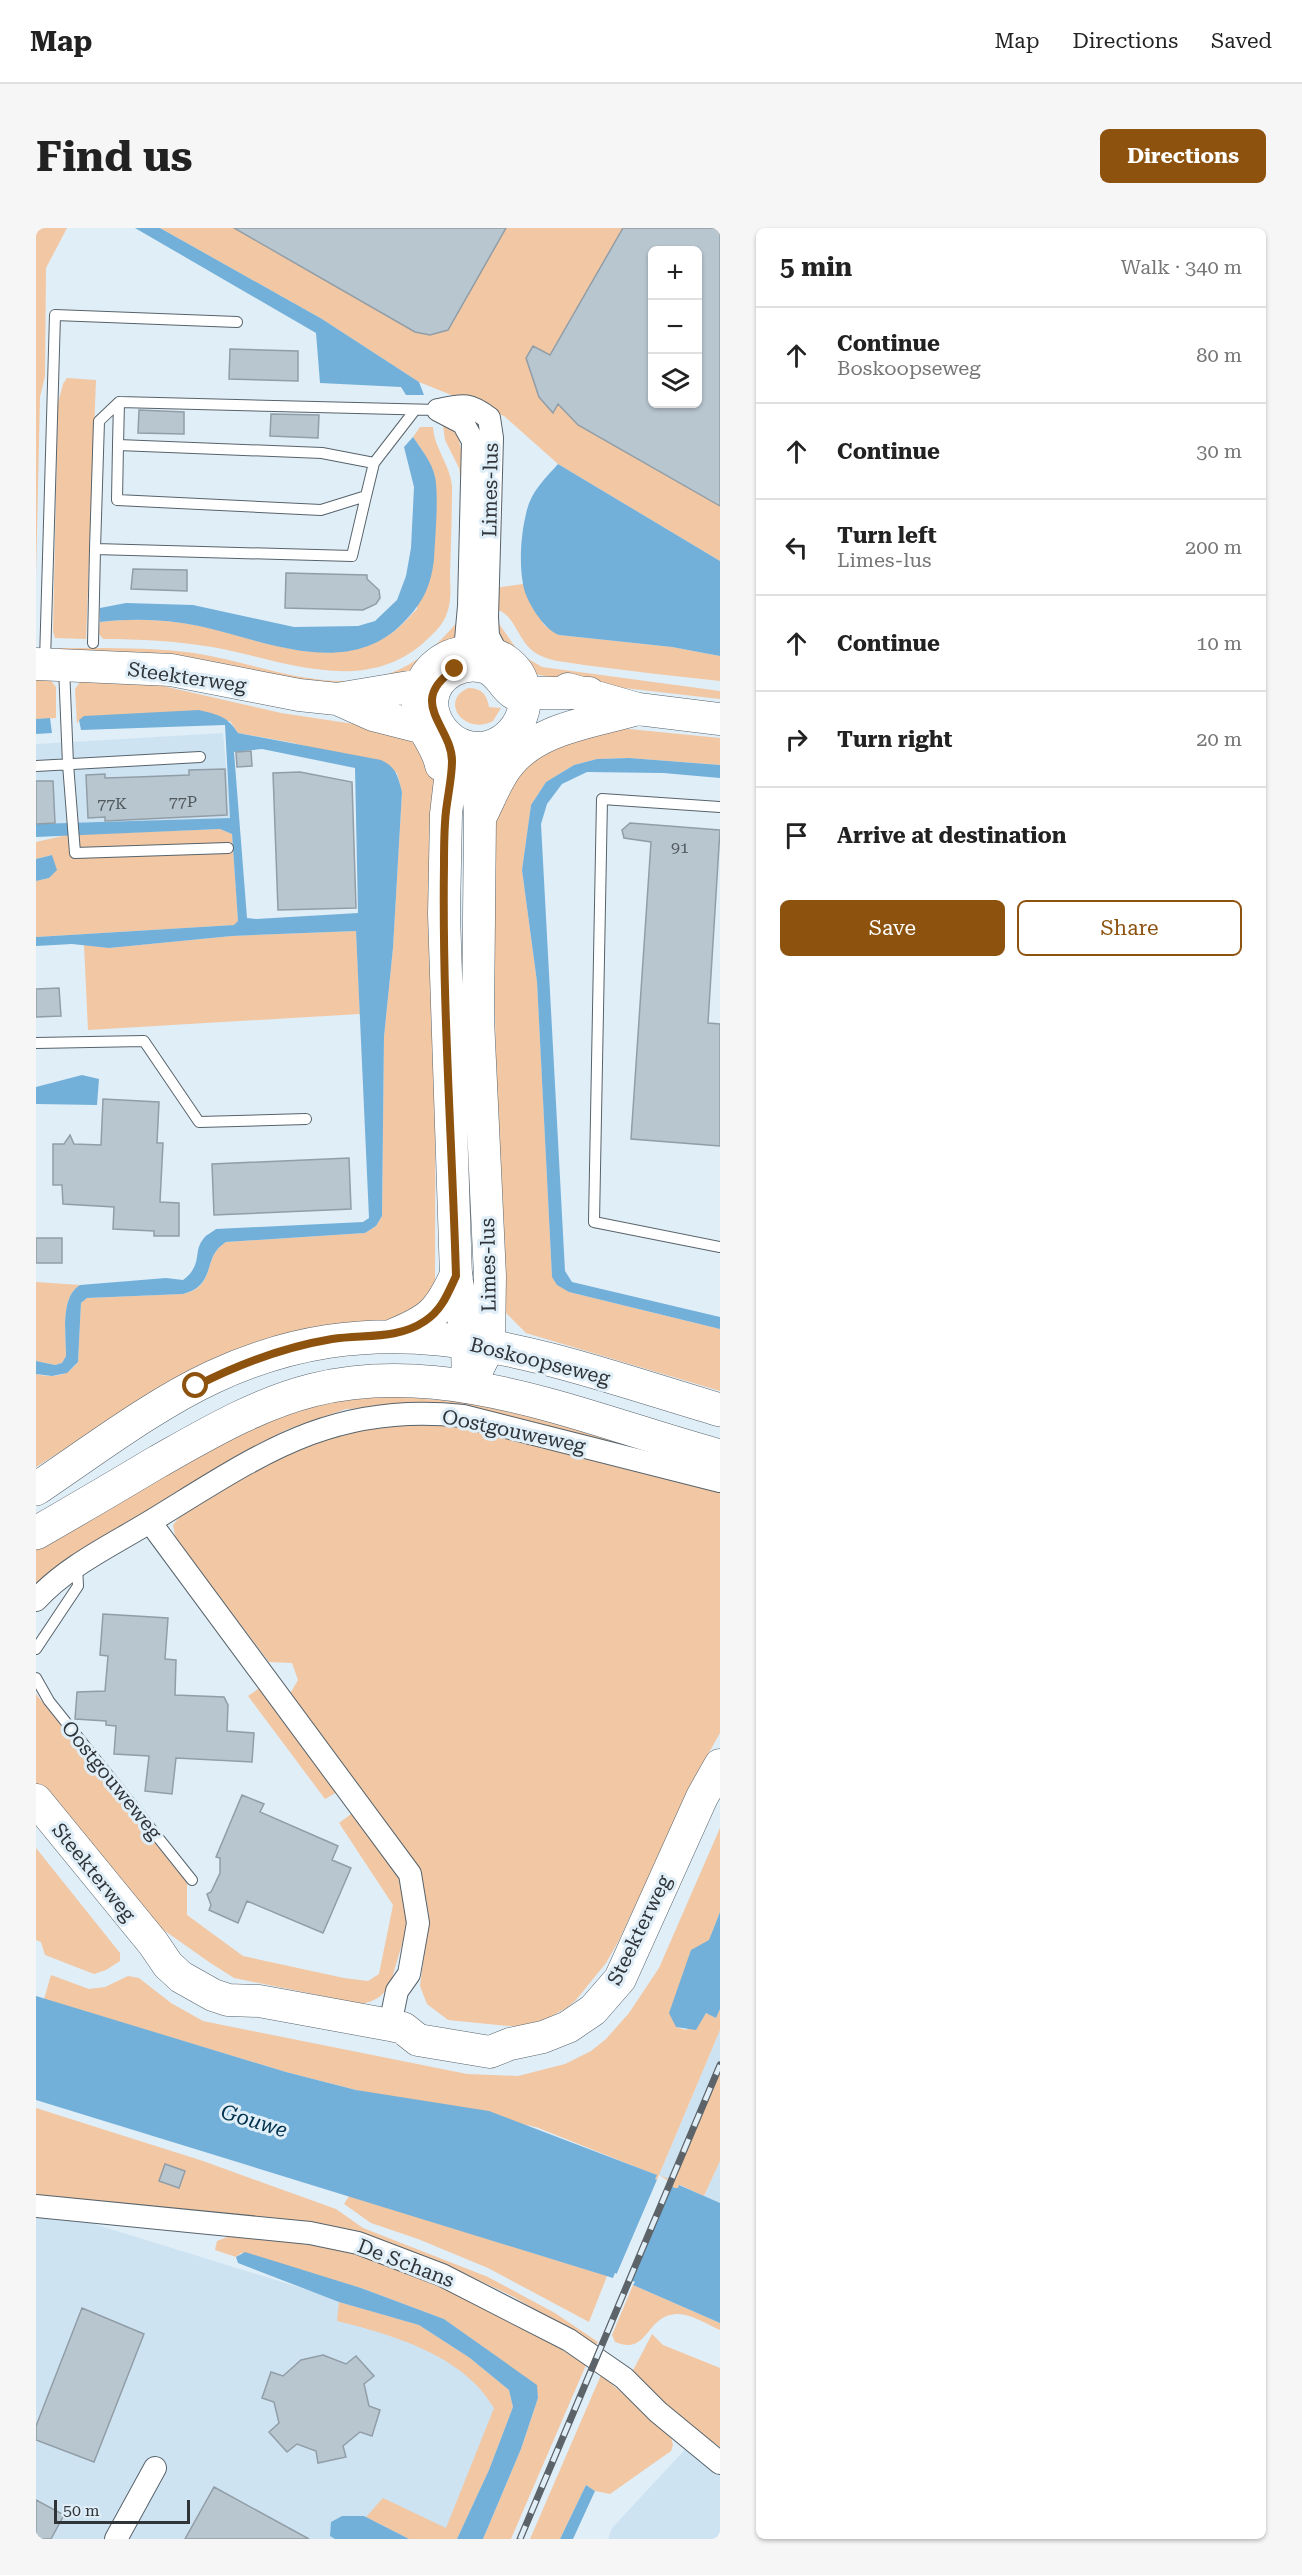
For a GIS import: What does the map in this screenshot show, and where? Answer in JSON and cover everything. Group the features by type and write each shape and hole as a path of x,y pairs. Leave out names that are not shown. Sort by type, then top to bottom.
{"main road":[{"path":"516,687 504,739 488,747 465,746 429,720 426,676 439,662 464,659 483,651 516,687 529,716 638,709 720,719"},
{"path":"464,659 477,666 490,669 501,678 509,690 516,687 589,693 638,709"},
{"name":"Steekterweg","path":"48,664 171,670 299,695 337,699 429,720"},
{"name":"Steekterweg","path":"337,699 373,716 429,720"},
{"path":"480,817 507,766 526,747 553,733 638,709"},
{"name":"Limes-lus","path":"429,720 441,765 446,814 444,914 456,1276 478,1343"},
{"name":"Limes-lus","path":"468,1387 490,1276 478,1019 480,817 478,788 481,763 488,747"},
{"path":"394,1335 419,1325 436,1313 446,1299 456,1276"},
{"name":"Boskoopseweg","path":"36,1489 187,1391 230,1370 263,1356 313,1343 354,1337 394,1335 478,1343 519,1352 720,1410"},
{"name":"Boskoopseweg","path":"36,1533 238,1418 297,1395 334,1386 368,1382 426,1382 468,1387 540,1404 720,1456"},
{"name":"Steekterweg","path":"36,1800 153,1942 177,1952 259,2001 396,2026 419,2022 493,2036 510,2044 543,2037 568,2027 593,2010 620,1979 702,1797 720,1765"}],"street":[{"name":"Limes-lus","path":"438,410 462,405 475,408 489,418 492,438 488,636 516,687"},
{"name":"Limes-lus","path":"438,410 463,423 473,441 469,606 464,659"},
{"name":"Oostgouweweg","path":"36,1600 45,1590 77,1566 237,1468 286,1442 315,1431 375,1416 434,1413 491,1421 720,1481"},
{"path":"150,1522 410,1874 418,1923 409,1974 397,1991 396,2026"},
{"name":"De Schans","path":"36,2206 310,2233 358,2244 442,2275 535,2320 575,2344 624,2378 658,2412 720,2463"},
{"path":"116,2539 155,2468"}],"lane":[{"path":"228,848 75,853 65,711 48,664 55,315 237,322"},
{"path":"119,402 117,500 321,510 366,496"},
{"path":"93,643 99,421 119,402 438,410"},
{"path":"95,549 351,556 374,463 414,410"},
{"path":"118,445 322,453 374,463"},
{"path":"36,766 200,757"},
{"path":"720,807 602,799 594,1222 720,1247"},
{"path":"36,1042 144,1041 199,1122 306,1119"},
{"path":"36,1649 78,1586 77,1566"},
{"name":"Oostgouweweg","path":"36,1678 48,1701 192,1880"}],"shaded area":[{"path":"36,228 67,228 46,268 45,376 40,397 36,577"},
{"path":"160,228 720,228 720,561 558,464 504,416 419,382 322,319"},
{"path":"67,378 96,380 86,639 55,638 53,631 58,403"},
{"path":"443,426 448,426 457,432 463,458 462,488 459,468 445,440"},
{"path":"420,427 433,427 452,486 450,603 443,622 421,645 397,660 372,669 346,671 319,670 198,645 103,639 99,634 100,622 162,621 200,626 300,650 326,652 351,650 374,643 397,629 417,609 424,453 413,437"},
{"path":"523,584 544,625 559,635 672,647 720,656 720,681 584,665 539,655 525,643 507,615 493,609 494,588"},
{"path":"462,617 452,643 417,671 342,689 61,651 58,648 177,651 222,658 308,678 337,681 365,679 393,672 419,658"},
{"path":"495,618 520,654 542,667 720,691 720,699 589,684 534,674 501,643"},
{"path":"36,676 47,676 56,687 56,718 36,719"},
{"path":"82,679 137,680 281,713 407,732 432,763 436,794 435,1287 417,1311 387,1322 329,1325 258,1341 195,1368 36,1467 36,1374 59,1375 69,1371 78,1362 81,1303 87,1298 183,1294 201,1285 218,1248 226,1242 365,1233 376,1226 382,1216 384,1037 393,948 402,792 397,773 294,743 238,733 230,721 79,720 77,724 75,689"},
{"path":"468,688 477,689 483,693 489,707 501,708 493,721 473,724 465,721 459,715 455,701 459,694"},
{"path":"629,729 720,738 720,765 629,758 597,759 574,765 546,782 531,805 522,870 537,982 552,1277 569,1292 720,1329 720,1391 526,1333 506,1313 501,1295 491,830 521,762 586,730"},
{"path":"223,733 231,818 36,825 36,744"},
{"path":"220,829 232,834 238,921 235,925 36,937 36,881 49,878 52,855 36,859 36,842 67,835"},
{"path":"356,931 360,1014 88,1030 84,945 109,948 232,936"},
{"path":"36,1282 80,1285 69,1298 65,1317 66,1356 62,1363 55,1365 36,1361"},
{"path":"378,1395 464,1402 566,1425 709,1464 383,1407 346,1409 286,1430 234,1457 36,1588 36,1549 237,1430 332,1401"},
{"path":"448,1424 498,1432 720,1491 720,1733 701,1767 606,1963 568,2007 527,2026 448,2020 427,2004 420,1986 429,1916 421,1876 288,1697 298,1680 292,1663 269,1662 176,1540 173,1525 182,1514 295,1447 351,1432 403,1425"},
{"path":"261,1687 339,1791 325,1799 248,1696"},
{"path":"36,1694 187,1883 187,1915 243,1956 344,1978 368,1981 379,1974 393,1905 339,1823 355,1811 393,1866 408,1902 409,1909 403,1940 392,1977 383,1994 362,2004 234,1978 158,1926 126,1894 36,1783"},
{"path":"720,1828 720,1912 676,2027 686,2030 707,2013 716,2018 720,2009 720,2030 659,2175 674,2181 720,2073 720,2161 704,2196 680,2185 675,2188 655,2179 656,2175 536,2127 356,2090 286,2072 44,1999 51,1975 89,1989 105,1987 128,1976 139,1978 171,2003 203,2021 467,2074 518,2076 565,2064 591,2051 606,2039 629,2013 659,1968"},
{"path":"36,1848 120,1953 120,1961 94,1974 45,1955 41,1942 36,1940"},
{"path":"720,2030 720,2073 674,2182 659,2175"},
{"path":"36,2108 203,2161 336,2209 363,2228 488,2277 555,2313 598,2342 595,2346 514,2297 442,2263 36,2196"},
{"path":"720,2161 720,2212 701,2203"},
{"path":"349,2196 607,2276 589,2322 488,2268 418,2239 371,2223 344,2204"},
{"path":"36,2206 457,2336 527,2403 457,2539 36,2539"},
{"path":"230,2236 314,2244 394,2264 516,2321 586,2365 511,2539 483,2539 521,2449 538,2398 536,2385 444,2319 361,2288 241,2253 236,2257 215,2250 217,2241"},
{"path":"633,2285 720,2323 720,2330 693,2317 676,2314 658,2321 635,2344 626,2345 615,2342 612,2335"},
{"path":"339,2302 419,2325 470,2358 509,2390 513,2407 489,2470 457,2539 409,2539 366,2517 383,2498 446,2528 494,2408 481,2390 445,2361 403,2341 337,2321"},
{"path":"652,2334 663,2345 720,2368 720,2447 627,2382"},
{"path":"601,2375 670,2434 673,2445 671,2451 610,2494 595,2491 586,2485 560,2539 530,2539"},
{"path":"691,2443 720,2475 720,2539 608,2539 612,2528"}],"water":[{"path":"135,228 160,228 322,319 419,382 424,395 406,395 401,387 320,383 316,333"},
{"path":"413,437 429,461 435,477 437,506 433,569 425,594 416,608 403,623 381,640 357,649 331,653 277,646 174,622 125,620 100,622 100,608 126,603 193,605 294,627 358,626 375,621 397,600 406,576 411,548 414,487 404,447"},
{"path":"558,464 720,561 720,656 672,647 559,635 547,627 531,606 525,591 521,567 522,539 531,499"},
{"path":"199,710 222,717 238,733 381,760 396,773 402,792 393,948 384,1037 382,1216 376,1226 365,1233 226,1242 218,1248 201,1284 194,1290 183,1294 87,1298 81,1303 78,1362 67,1373 52,1376 36,1374 36,1361 55,1365 62,1363 66,1356 65,1327 69,1298 80,1285 166,1278 183,1280 196,1263 201,1243 216,1229 363,1222 369,1218 356,931 232,936 109,948 72,944 36,946 36,937 234,925 238,921 232,834 220,829 36,837 36,824 230,818 225,725 81,730 79,720 84,716","holes":["262,749 355,768 358,913 247,918 234,752"]},
{"path":"50,718 52,733 36,734 36,719"},
{"path":"629,758 720,765 720,778 663,773 587,772 562,784 547,804 541,824 565,1271 572,1282 720,1317 720,1329 569,1292 557,1285 552,1277 537,982 522,870 531,805 546,782 574,765 597,759"},
{"path":"52,855 57,870 49,878 36,881 36,859"},
{"path":"82,1075 99,1079 97,1105 36,1104 36,1087"},
{"path":"720,1912 720,2009 716,2018 706,2013 696,2030 676,2027 669,2013 691,1950 709,1940"},
{"name":"Gouwe","path":"36,1996 286,2072 356,2090 489,2111 657,2175 655,2179 675,2188 679,2185 720,2203 720,2323 633,2285 635,2282 615,2273 613,2278 36,2100"},
{"path":"245,2252 361,2288 444,2319 537,2385 538,2398 521,2449 483,2539 457,2539 489,2470 513,2407 509,2390 470,2358 419,2325 339,2302 238,2263 236,2257"},
{"path":"586,2485 595,2491 573,2539 560,2539"},
{"path":"342,2516 364,2516 409,2539 335,2539 330,2536 331,2522"}],"pier":[{"path":"659,2175 673,2184 630,2286 631,2283 617,2277 614,2280"}],"building":[{"path":"234,228 506,228 448,330 430,335 415,332"},
{"path":"623,228 720,228 720,506 578,425 558,404 553,413 539,397 526,358 533,346 550,355"},
{"path":"230,349 298,351 298,381 229,379"},
{"path":"139,410 184,412 184,434 138,433"},
{"path":"271,414 319,415 318,438 270,436"},
{"path":"133,569 187,570 187,591 131,589"},
{"path":"286,573 367,575 367,579 379,590 380,598 376,604 363,610 285,608"},
{"path":"251,751 252,766 237,767 236,752"},
{"path":"225,769 227,815 105,821 105,817 88,818 86,775 105,774 105,778 189,775 189,770"},
{"path":"300,772 352,782 356,908 278,910 273,773"},
{"path":"36,781 53,781 55,823 36,824"},
{"path":"630,823 720,830 708,1023 720,1024 720,1146 631,1139 651,842 624,838 622,830"},
{"path":"59,988 61,1016 36,1017 36,989"},
{"path":"103,1099 159,1102 157,1143 163,1143 160,1202 179,1203 179,1236 154,1236 154,1231 113,1229 114,1207 63,1204 62,1185 53,1185 53,1144 64,1144 70,1135 74,1144 101,1145"},
{"path":"349,1158 351,1209 214,1215 212,1164"},
{"path":"36,1238 62,1238 62,1263 36,1263"},
{"path":"103,1614 168,1618 165,1659 176,1660 175,1695 224,1697 228,1705 227,1731 254,1733 252,1762 176,1758 172,1794 145,1791 149,1756 114,1754 116,1726 106,1725 106,1721 75,1719 77,1692 105,1691 108,1656 100,1655"},
{"path":"242,1795 264,1804 260,1812 338,1846 332,1860 351,1868 323,1933 247,1901 238,1923 209,1910 211,1905 207,1894 211,1892 220,1873 220,1858 216,1857"},
{"path":"165,2164 185,2171 179,2188 159,2181"},
{"path":"82,2308 144,2334 94,2462 36,2440 36,2426"},
{"path":"323,2355 346,2364 356,2356 374,2376 364,2384 369,2406 380,2410 372,2436 360,2432 343,2446 346,2457 318,2463 316,2451 297,2444 287,2452 269,2432 279,2423 274,2402 262,2398 271,2372 283,2376 301,2360"},
{"path":"214,2487 309,2539 185,2539"},
{"path":"36,2500 64,2515 51,2539 36,2539"}],"railway":[{"path":"520,2539 720,2065"}],"route":[{"path":"196,1386 263,1356 333,1339 394,1335 419,1325 436,1313 446,1299 456,1276 444,914 446,814 452,756 432,708 438,685 455,669"}]}
